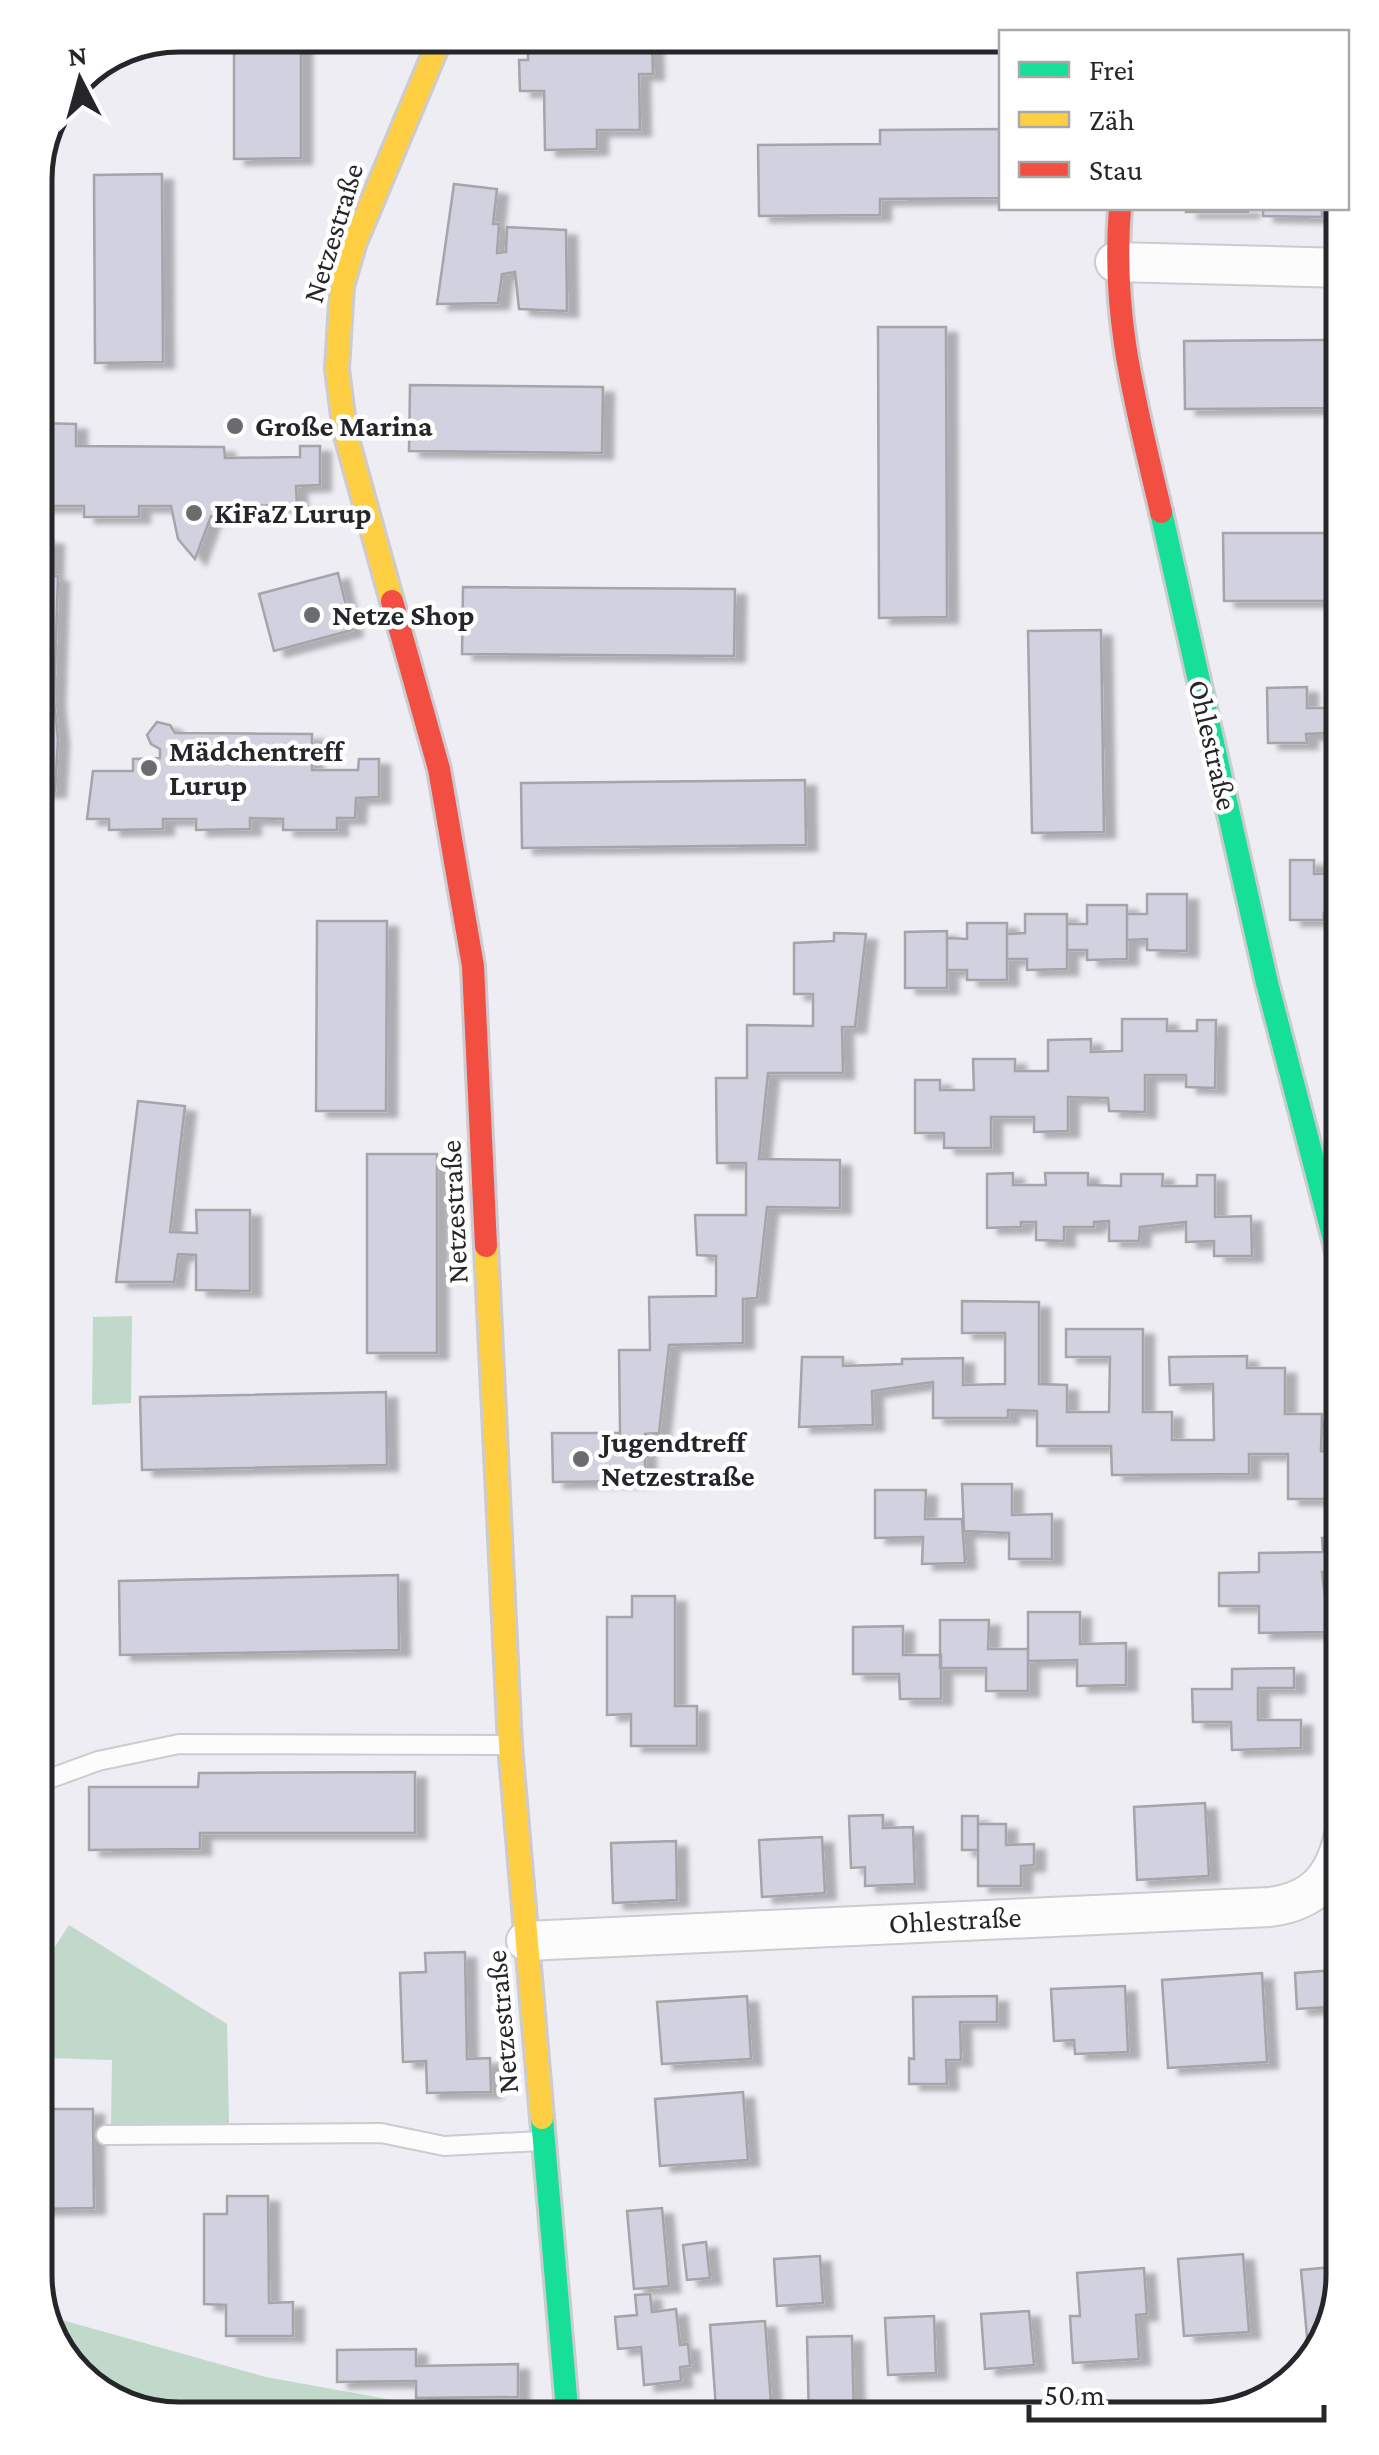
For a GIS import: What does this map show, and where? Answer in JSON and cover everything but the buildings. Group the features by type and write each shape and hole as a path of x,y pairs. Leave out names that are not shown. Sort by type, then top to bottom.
{"street":[{"name":"Netzestraße","path":"435,52 355,242 342,286 337,369 345,432 439,770 473,966 510,1745 566,2402"},
{"name":"Ohlestraße","path":"1120,210 1115,262 1120,332 1267,983 1326,1209"},
{"path":"1115,262 1326,268"},
{"name":"Ohlestraße","path":"526,1941 1270,1907 1292,1904 1326,1882"}],"lane":[{"path":"52,1778 98,1761 179,1744 510,1745"},
{"path":"106,2135 381,2133 444,2146 542,2140"}],"green space":[{"path":"132,1316 131,1403 92,1405 93,1317"},
{"path":"69,1925 227,2024 229,2123 111,2124 112,2060 52,2058 52,1951"},
{"path":"61,2320 266,2377 404,2402 155,2400 124,2389 96,2371 74,2346"}],"traffic: fast":[{"path":"1161,512 1267,983 1326,1209"},
{"path":"542,2118 566,2402"}],"traffic: slow":[{"path":"392,601 345,432 337,369 342,286 355,242 435,52"},
{"path":"486,1246 510,1745 542,2118"}],"traffic: jam":[{"path":"1120,210 1122,325 1161,512"},
{"path":"392,601 439,769 473,966 486,1246"}],"place":[{"name":"Große Marina","path":"235,426"},
{"name":"KiFaZ Lurup","path":"194,513"},
{"name":"Netze Shop","path":"312,615"},
{"name":"Mädchentreff Lurup","path":"149,768"},
{"name":"Jugendtreff Netzestraße","path":"581,1459"}]}
